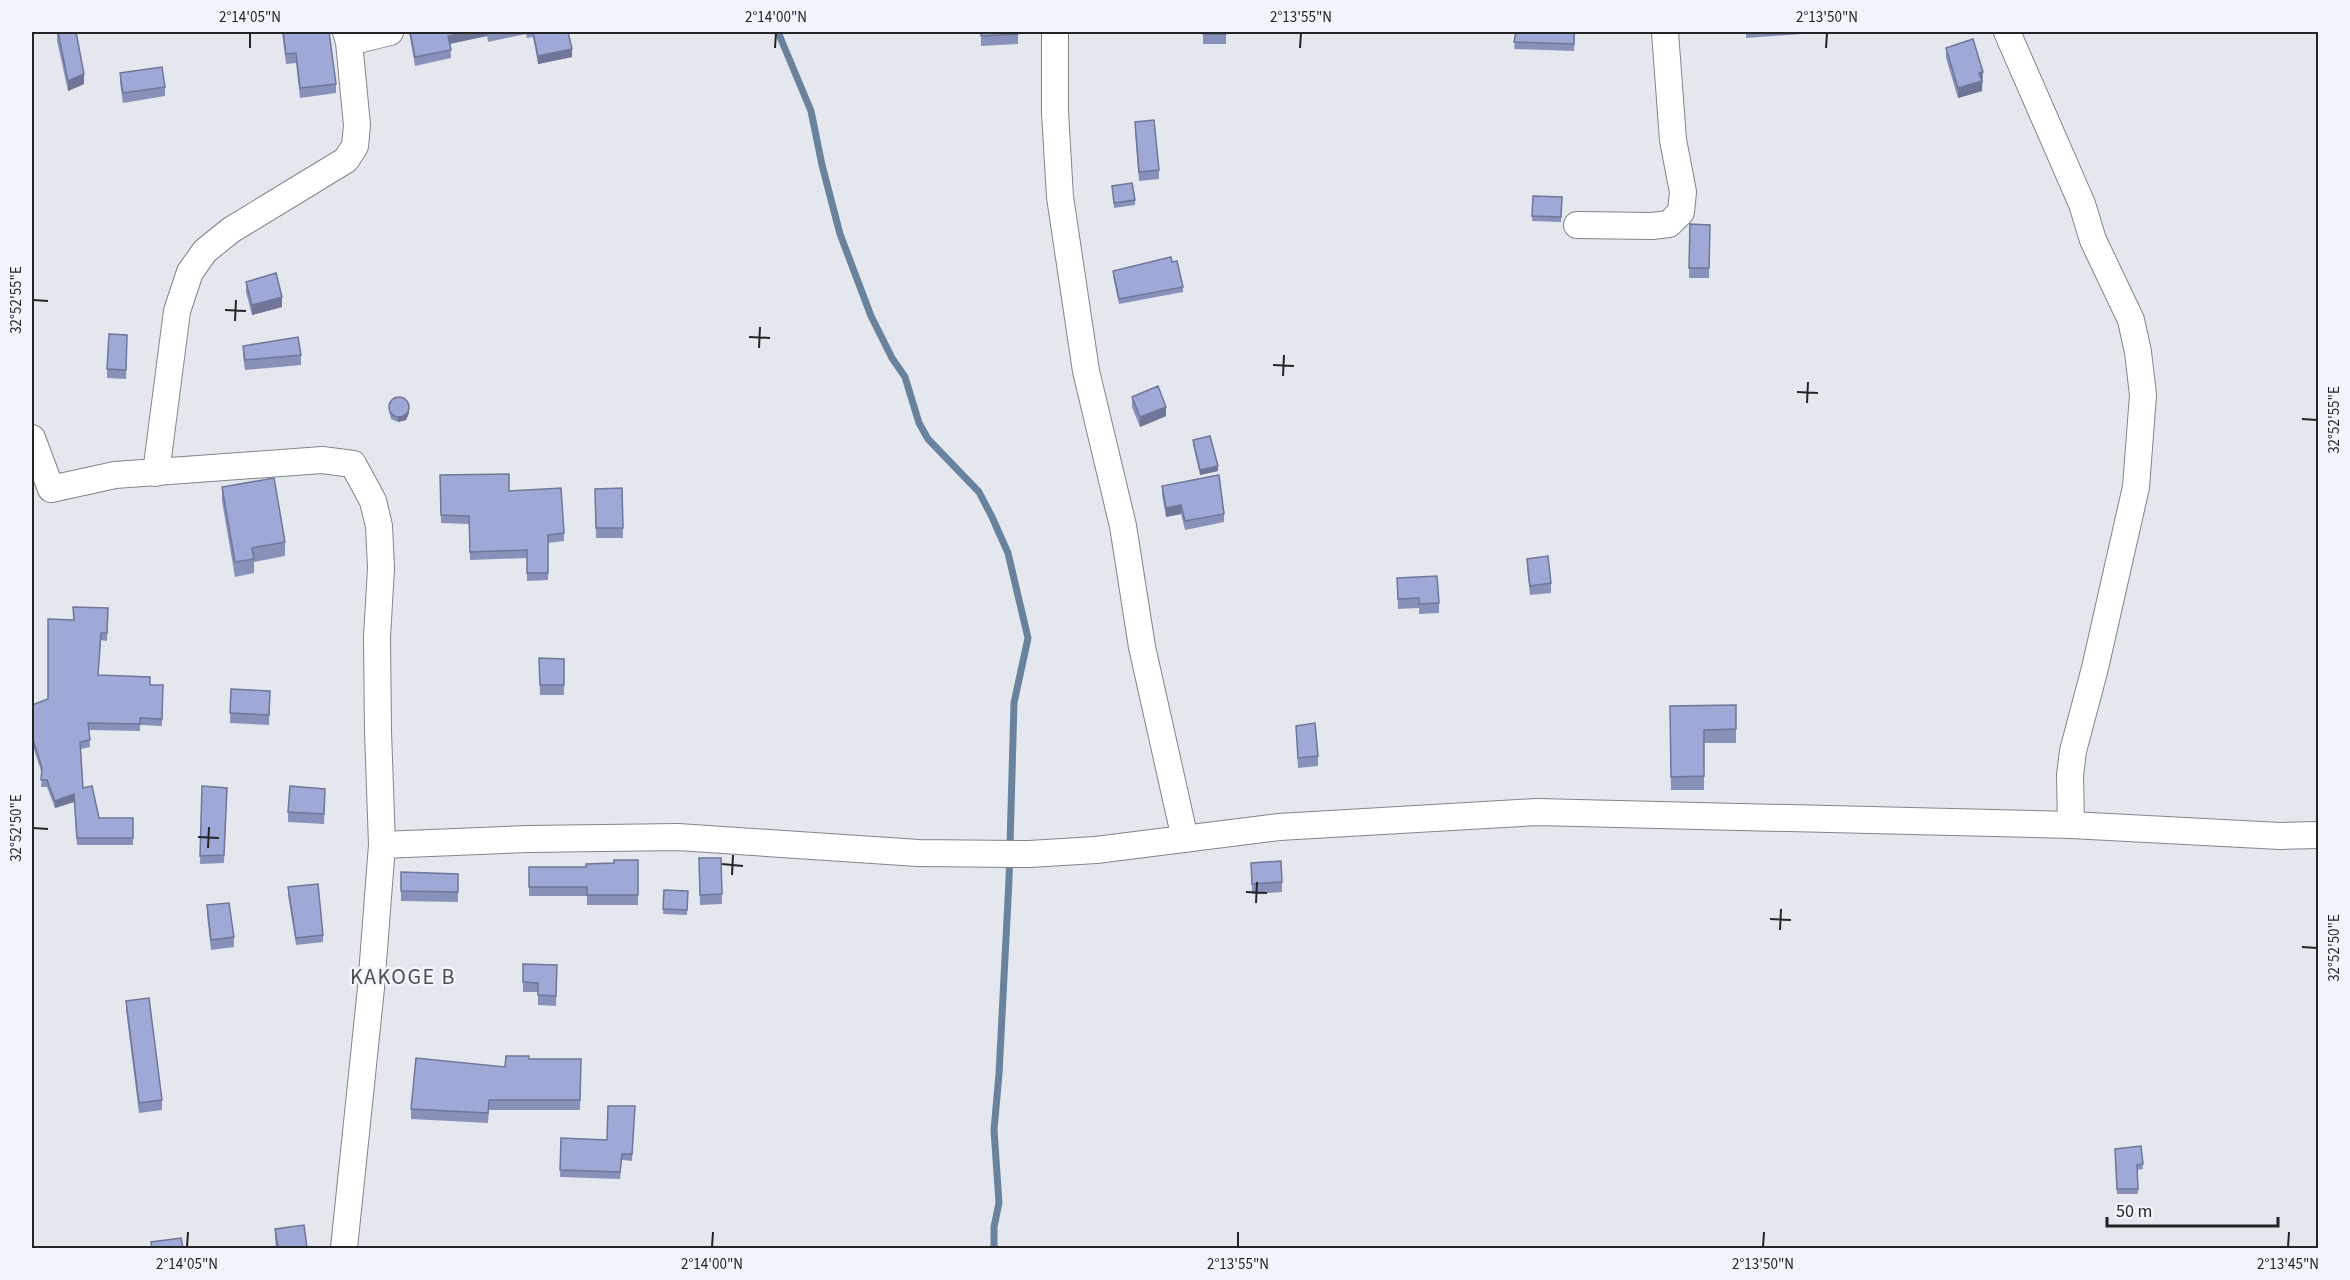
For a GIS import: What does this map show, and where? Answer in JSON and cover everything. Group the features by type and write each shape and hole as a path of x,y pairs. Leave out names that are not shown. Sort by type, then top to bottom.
{"street":[{"path":"156,473 177,311 190,272 205,251 231,230 346,160 355,146 357,125 347,37 390,32"},
{"path":"1055,32 1055,112 1060,197 1086,371 1123,526 1142,647 1185,840"},
{"path":"1577,225 1652,226 1669,224 1681,212 1683,192 1673,141 1665,32"},
{"path":"2007,32 2082,204 2093,240 2131,321 2139,352 2144,395 2136,488 2096,668 2073,751 2070,775 2071,825"},
{"path":"32,438 41,495 115,475 322,460 353,464 364,480 373,501 379,526 381,568 377,637 381,845 371,988 344,1248"},
{"path":"381,845 528,839 678,837 918,853 995,854 1096,850 1279,827 1537,812 2071,825 2280,836 2319,835"}],"building":[{"path":"58,32 76,32 84,74 68,81"},
{"path":"283,32 329,32 336,84 300,88 296,53 286,54"},
{"path":"410,32 468,32 448,36 451,50 415,57"},
{"path":"533,32 568,32 572,49 538,56"},
{"path":"981,32 1018,32 1018,34 981,36"},
{"path":"1203,32 1226,32 1226,34 1203,34"},
{"path":"1516,32 1574,32 1574,44 1514,42"},
{"path":"1973,39 1983,72 1979,73 1982,81 1958,88 1946,48"},
{"path":"162,67 165,87 123,93 120,73"},
{"path":"1154,120 1159,170 1139,172 1135,122"},
{"path":"1132,183 1135,200 1114,203 1112,186"},
{"path":"1533,196 1562,197 1561,217 1532,216"},
{"path":"1690,224 1710,225 1709,268 1689,268"},
{"path":"1171,257 1172,262 1177,261 1183,287 1119,299 1113,271"},
{"path":"276,273 282,297 252,305 246,282"},
{"path":"109,334 127,335 126,370 107,369"},
{"path":"298,337 301,355 245,360 243,346"},
{"path":"1158,386 1166,407 1140,417 1132,397"},
{"path":"399,397 406,400 409,407 406,414 399,417 392,414 389,407 392,400"},
{"path":"1210,436 1218,466 1200,470 1193,440"},
{"path":"509,474 509,491 561,488 564,533 548,535 548,573 527,573 527,550 470,552 469,516 441,515 440,475"},
{"path":"1219,475 1224,514 1185,521 1181,505 1166,508 1162,486"},
{"path":"274,478 285,542 252,548 254,559 235,562 222,487"},
{"path":"622,488 623,528 596,528 595,489"},
{"path":"1548,556 1551,583 1530,586 1527,559"},
{"path":"1437,576 1439,603 1419,604 1419,598 1398,599 1397,578"},
{"path":"73,607 108,608 107,633 101,633 98,675 150,677 150,685 163,685 162,719 140,718 140,724 88,723 90,740 80,742 83,788 92,786 99,818 133,818 133,838 77,838 74,794 55,801 47,780 41,780 42,768 32,736 32,705 48,699 48,619 74,620"},
{"path":"539,658 564,659 564,685 540,685"},
{"path":"231,689 270,691 269,715 230,713"},
{"path":"1736,705 1736,729 1704,730 1704,776 1671,777 1670,706"},
{"path":"1315,723 1318,756 1298,758 1296,726"},
{"path":"202,786 227,788 224,855 200,856"},
{"path":"290,786 325,789 324,814 288,812"},
{"path":"699,858 721,858 722,894 700,895"},
{"path":"614,860 638,860 638,895 587,895 587,887 529,887 529,867 586,867 586,864 614,863"},
{"path":"1281,861 1282,882 1252,884 1251,863"},
{"path":"401,872 458,874 458,892 401,891"},
{"path":"318,884 323,935 296,938 288,887"},
{"path":"664,890 688,891 687,910 663,909"},
{"path":"229,903 234,937 211,940 207,905"},
{"path":"523,964 557,965 556,996 538,995 538,983 523,982"},
{"path":"149,998 162,1100 139,1103 126,1001"},
{"path":"506,1056 529,1056 529,1059 581,1059 580,1100 489,1100 488,1113 411,1109 416,1058 505,1067"},
{"path":"608,1106 635,1106 632,1154 622,1154 620,1172 560,1170 561,1138 607,1140"},
{"path":"2141,1146 2143,1164 2137,1165 2138,1189 2117,1189 2115,1149"},
{"path":"304,1225 307,1248 278,1248 275,1229"},
{"path":"181,1238 183,1248 152,1248 151,1242"}],"waterway":[{"path":"778,32 811,111 840,234 871,316 892,358 905,377 919,423 928,439 979,492 992,517 1008,553 1028,638 1014,703 1009,880 994,1130 999,1203 994,1227 994,1248"}],"district":[{"name":"KAKOGE B","path":"403,977"}]}
